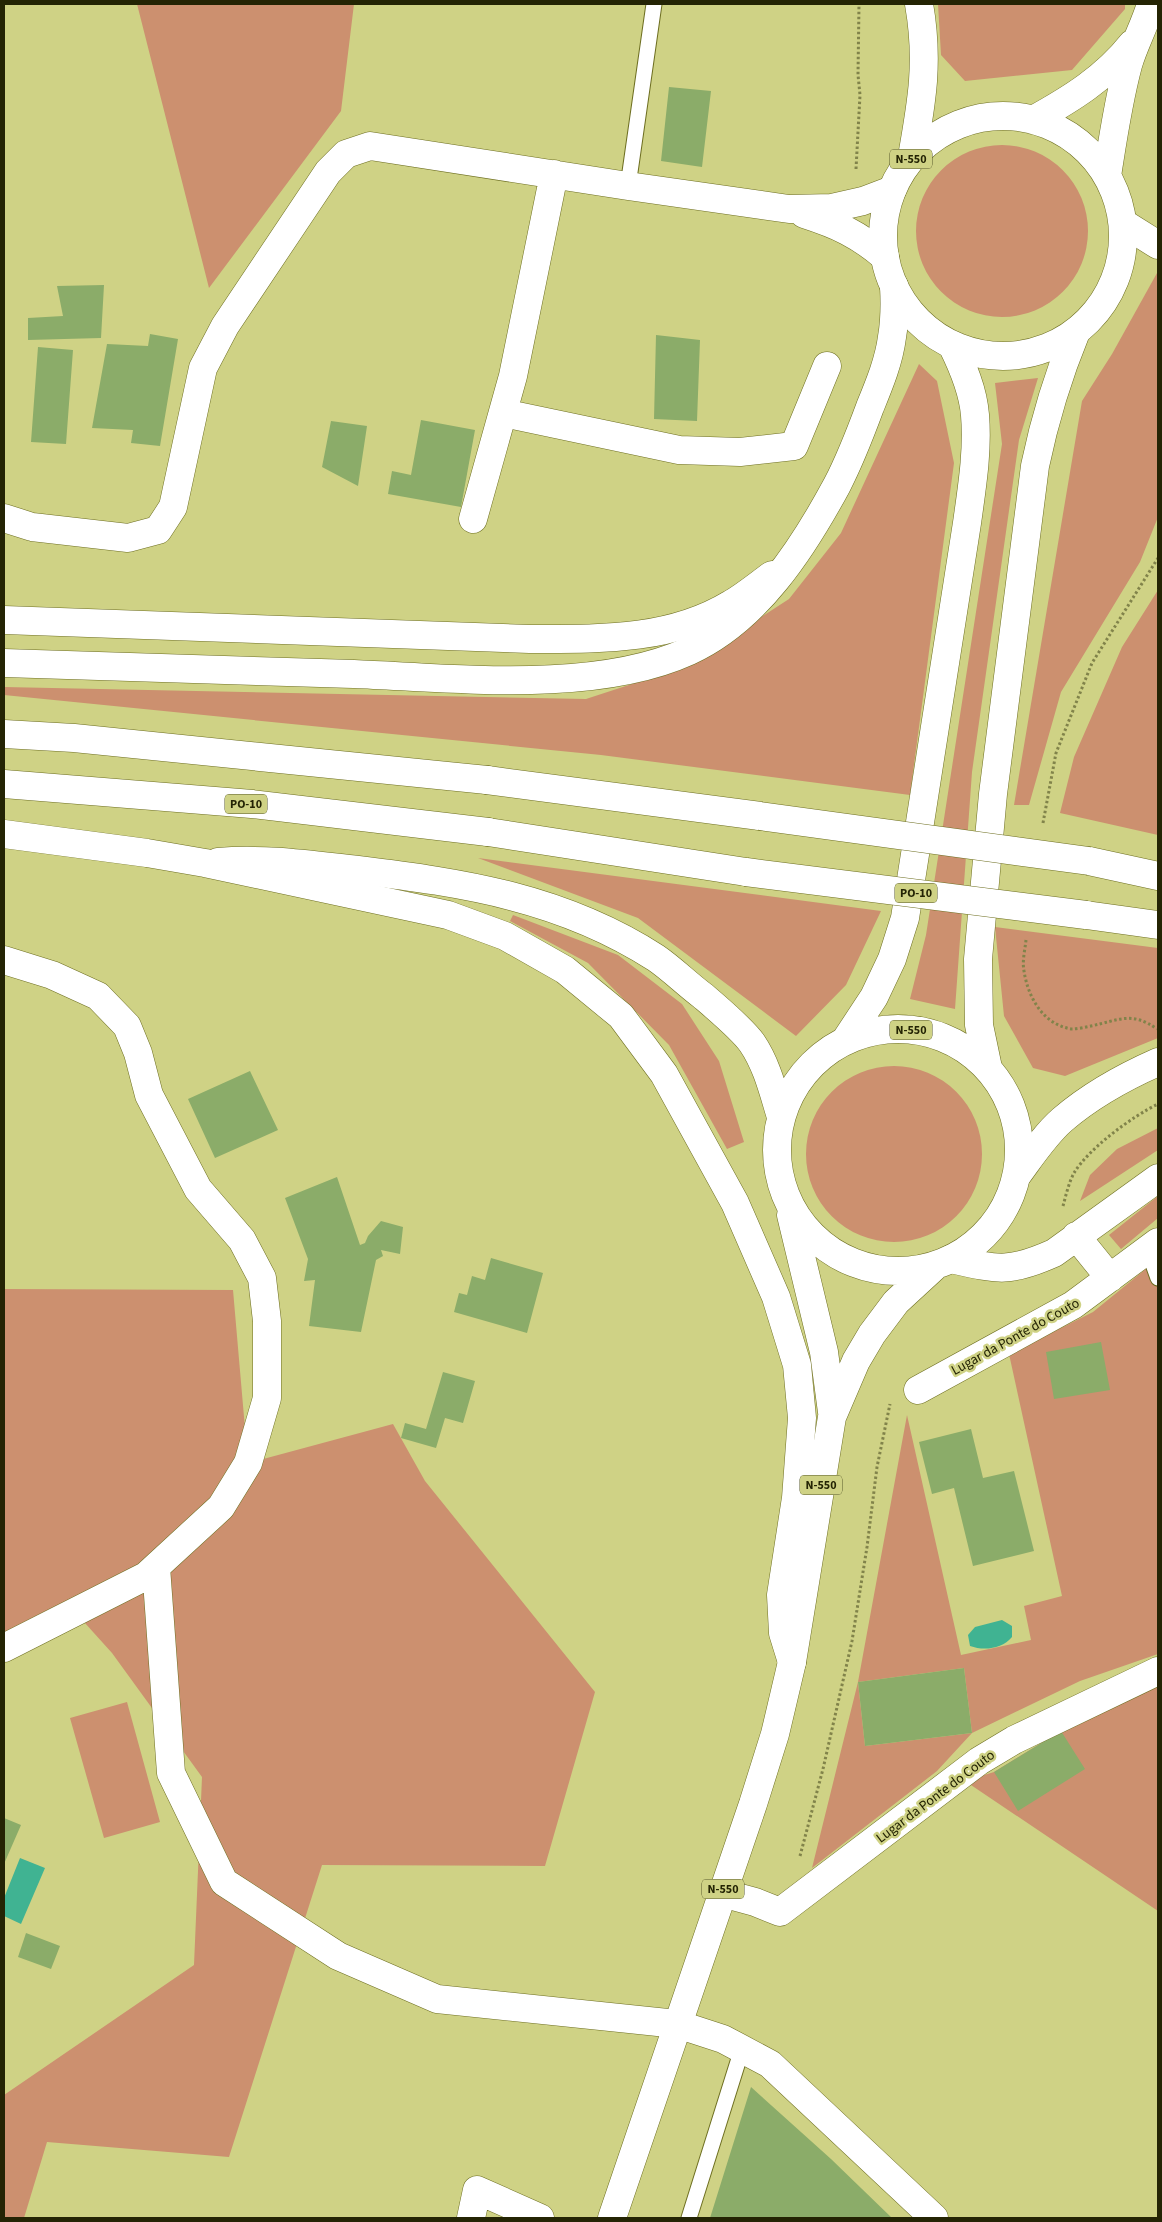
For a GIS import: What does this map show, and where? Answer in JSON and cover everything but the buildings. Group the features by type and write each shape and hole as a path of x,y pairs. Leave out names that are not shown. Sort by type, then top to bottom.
{"main road":[{"path":"912,157 922,99 925,65 923,26 919,4"},
{"path":"1033,120 1066,102 1092,84 1118,61 1136,39 1144,25 1151,4"},
{"path":"1107,176 1114,123 1136,39"},
{"name":"N-550","path":"1000,116 1033,120 1062,132 1088,150 1107,176 1118,198 1123,223 1122,254 1114,284 1098,310 1076,332 1047,348 1015,356 983,354 952,345 928,330 908,310 894,286 885,257 884,223 892,190 912,157 937,135 968,121 1000,116"},
{"path":"4,518 32,527 128,538 158,530 173,507 203,368 230,318 328,172 346,154 370,146 789,209 832,208 864,201 892,190"},
{"path":"473,519 513,376 554,174"},
{"path":"789,209 839,226 863,239 885,257"},
{"path":"1123,223 1158,245"},
{"path":"4,663 517,680 605,675 648,665 688,652 718,636 763,594 785,566 824,508 848,464 879,384 892,340 895,310 894,286"},
{"name":"N-550","path":"988,1068 979,1025 978,959 993,794 1035,466 1046,413 1076,332"},
{"name":"N-550","path":"845,1041 874,997 892,959 905,918 975,471 975,414 965,372 952,345"},
{"path":"503,413 679,450 740,452 794,446 826,366"},
{"path":"4,620 530,639 614,638 659,632 691,623 731,604 785,566"},
{"path":"4,734 74,738 487,780 1089,861 1158,876"},
{"name":"PO-10","path":"4,784 252,804 488,832 746,872 1158,924"},
{"path":"4,834 146,853 204,863 448,915 505,936 565,970 621,1016 664,1074 735,1203 776,1297 797,1365 801,1428 796,1498 781,1595 782,1633 792,1662"},
{"path":"204,863 246,859 272,860 423,878 500,892 581,918 656,958 714,1006 751,1042 766,1068 781,1117"},
{"path":"4,960 52,975 98,996 128,1026 138,1052 149,1095 198,1189 242,1240 262,1278 267,1321 267,1398 248,1464 221,1507 146,1576 4,1648"},
{"name":"N-550","path":"612,2218 753,1804 772,1742 792,1662 832,1417 829,1380 824,1352 777,1161 777,1139 781,1117 795,1085 817,1060 845,1041 875,1030 906,1029 936,1035 957,1045 988,1068 1004,1092 1016,1118 1020,1146 1018,1174 1009,1200 995,1225 975,1244 942,1263 896,1302 872,1334 856,1361 832,1417"},
{"path":"1018,1174 1062,1121 1090,1099 1124,1078 1158,1062"},
{"path":"942,1263 993,1269 1014,1268 1054,1253 1158,1178"},
{"name":"N-550","path":"789,1204 802,1225 819,1242 839,1256 861,1266 885,1271 910,1271 942,1263"},
{"path":"1076,1236 1110,1278"},
{"name":"Lugar da Ponte do Couto","path":"906,1394 1073,1305 1153,1246"},
{"path":"156,1568 172,1773 224,1882 338,1956 437,1999 677,2024 723,2039 770,2064 934,2218"},
{"name":"Lugar da Ponte do Couto","path":"722,1893 755,1902 780,1912 979,1761 1014,1740 1158,1671"},
{"path":"470,2218 477,2190 540,2218"}],"lane":[{"path":"628,186 654,4"},
{"path":"1153,1246 1158,1278"},
{"path":"689,2218 742,2049"}],"path":[{"path":"855,172 860,95 858,74 859,4"},
{"path":"1054,1253 1062,1206 1074,1173 1100,1144 1140,1113 1158,1104"},
{"path":"795,1900 795,1872 823,1769 852,1641 877,1467 890,1405 906,1394"}],"shaded area":[{"path":"137,4 354,4 341,111 209,288"},
{"path":"938,4 1125,4 1125,9 1072,70 965,81 941,55"},
{"path":"1002,145 1019,147 1035,152 1063,170 1081,198 1086,214 1088,231 1086,248 1081,264 1063,292 1035,310 1019,315 1002,317 985,315 969,310 941,292 923,264 918,248 916,231 918,214 923,198 941,170 969,152 985,147"},
{"path":"1157,273 1158,517 1140,562 1061,692 1029,805 1014,805 1082,401 1112,354"},
{"path":"919,364 937,381 954,463 910,795 601,755 4,695 4,687 586,699 684,667 789,599 841,533"},
{"path":"1038,378 1019,440 972,772 955,1009 910,999 926,935 1002,444 995,383"},
{"path":"1158,590 1158,835 1060,813 1074,757 1122,647"},
{"path":"478,858 881,911 846,985 796,1036 638,918"},
{"path":"513,915 618,955 682,1004 719,1061 744,1142 727,1149 669,1045 588,963 510,921"},
{"path":"995,927 1158,948 1158,1038 1065,1076 1033,1068 1004,1016"},
{"path":"885,1066 903,1066 920,1069 936,1076 962,1098 972,1112 979,1128 982,1154 981,1171 976,1188 962,1210 950,1222 936,1232 920,1239 903,1242 885,1242 868,1239 852,1232 826,1210 816,1196 809,1180 806,1163 806,1145 809,1128 816,1112 838,1086 852,1076 868,1069"},
{"path":"1158,1128 1158,1150 1080,1201 1090,1175 1117,1149"},
{"path":"1158,1196 1158,1218 1121,1249 1109,1235"},
{"path":"1158,1259 1158,1654 1080,1681 972,1733 964,1668 858,1682 907,1415 961,1655 1031,1640 1024,1606 1062,1596 1009,1354 1093,1312"},
{"path":"4,1289 233,1290 248,1463 393,1424 425,1481 595,1692 545,1866 322,1865 229,2157 47,2142 24,2218 4,2218 4,2095 194,1965 202,1777 112,1653 75,1612 4,1648"},
{"path":"1002,1620 1012,1626 1012,1637 1008,1641 987,1649 970,1646 968,1635 975,1627"},
{"path":"858,1682 865,1746 972,1733 937,1771 812,1868"},
{"path":"1158,1682 1158,1911 965,1781 994,1772 1061,1731"},
{"path":"127,1702 160,1822 104,1838 70,1718"},
{"path":"20,1858 45,1868 21,1924 4,1916 4,1898"}]}
